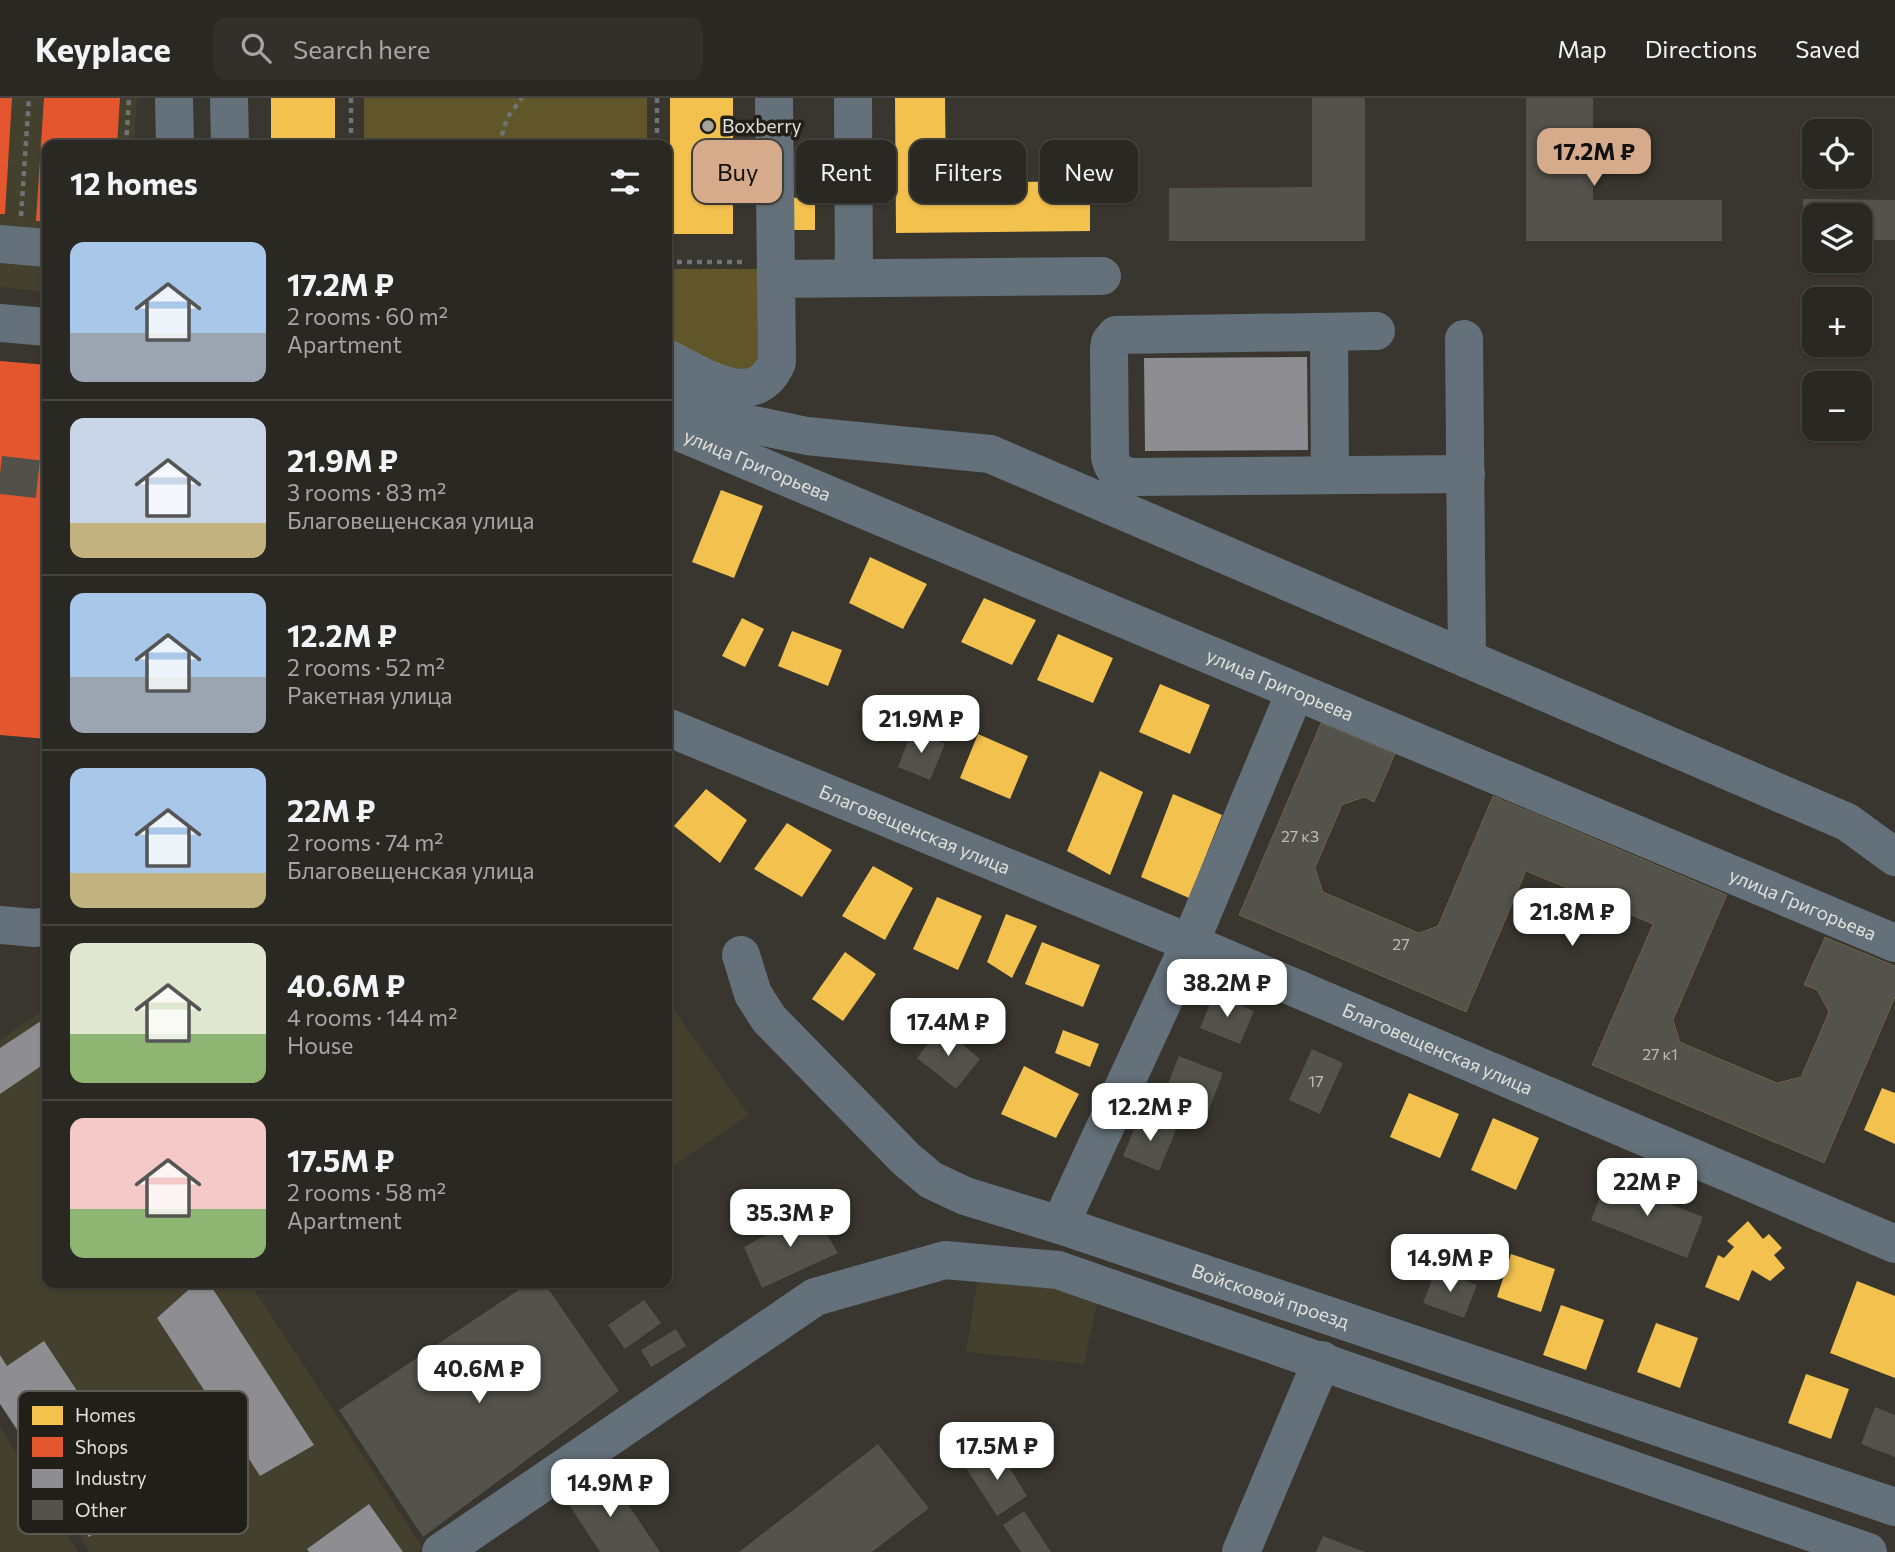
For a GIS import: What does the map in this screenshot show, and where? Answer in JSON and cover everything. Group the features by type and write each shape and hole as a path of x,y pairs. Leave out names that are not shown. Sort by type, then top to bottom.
{"street":[{"path":"174,98 175,140"},
{"path":"229,98 230,140"},
{"path":"672,360 727,388 758,384 771,374 776,362 774,98"},
{"path":"853,98 854,278"},
{"path":"776,279 1102,276"},
{"path":"0,323 42,327"},
{"path":"1376,331 1116,335 1110,342 1109,349 1112,467 1121,475 1466,474"},
{"path":"1329,332 1330,475"},
{"path":"1464,339 1467,659"},
{"path":"672,396 735,421 807,436 990,454 1847,822 1895,857"},
{"name":"улица Григорьева","path":"672,428 1895,943"},
{"path":"1060,1226 1190,943 1295,692"},
{"name":"Благовещенская улица","path":"672,729 1190,943 1895,1244"},
{"path":"0,925 42,927"},
{"name":"Войсковой проезд","path":"741,955 753,994 769,1019 906,1159 931,1180 965,1196 1895,1507"},
{"path":"441,1552 815,1297 945,1260 1058,1270 1868,1552"},
{"path":"1241,1552 1322,1360"}],"path":[{"path":"22,246 29,98"},
{"path":"126,140 129,98"},
{"path":"351,98 351,140"},
{"path":"500,140 507,118 522,98"},
{"path":"657,98 657,140"},
{"path":"672,262 706,262"}],"shaded area":[{"path":"0,98 137,98 134,140 42,140 42,291 0,287"},
{"path":"364,98 647,98 647,140 364,140"},
{"path":"672,269 768,269 770,360 737,383 672,351"},
{"path":"672,1007 749,1115 672,1167"},
{"path":"42,1011 42,1288 253,1288 423,1548 417,1552 90,1552 79,1534 248,1534 248,1391 18,1391 18,1434 0,1404 0,1040"},
{"path":"978,1276 1099,1295 1084,1364 966,1352"},
{"path":"0,1427 18,1456 18,1534 67,1534 78,1552 0,1552"}],"building: Homes":[{"path":"271,98 335,98 335,140 271,140"},
{"path":"670,98 733,98 733,140 693,140 693,203 733,203 733,234 672,234"},
{"path":"895,98 945,98 945,140 910,140 910,203 1026,203 1026,182 1040,182 1040,203 1090,203 1090,231 896,233"},
{"path":"789,198 796,198 796,203 815,203 815,230 790,230"},
{"path":"721,490 763,506 734,578 692,562"},
{"path":"870,557 927,584 903,629 849,603"},
{"path":"984,598 1036,620 1012,665 961,642"},
{"path":"742,618 764,629 745,667 722,656"},
{"path":"792,631 842,650 828,686 778,666"},
{"path":"1058,634 1113,658 1093,703 1037,680"},
{"path":"1160,684 1210,705 1190,754 1139,732"},
{"path":"1321,723 1395,754 1374,802 1364,797 1342,805 1315,868 1323,892 1419,933 1438,926 1493,796 1727,895 1673,1020 1680,1042 1777,1083 1801,1077 1829,1012 1817,990 1804,985 1825,937 1895,966 1895,997 1824,1163 1592,1065 1653,924 1526,871 1466,1012 1239,915"},
{"path":"978,734 1028,756 1010,799 960,778"},
{"path":"1100,771 1143,792 1110,875 1067,851"},
{"path":"706,789 747,820 720,863 674,826"},
{"path":"1173,794 1222,815 1189,898 1141,877"},
{"path":"787,823 832,850 802,897 754,869"},
{"path":"873,866 913,888 885,940 842,916"},
{"path":"937,897 982,916 958,970 913,949"},
{"path":"1006,914 1037,926 1012,978 987,962"},
{"path":"1042,942 1100,965 1083,1007 1025,984"},
{"path":"845,952 876,974 843,1021 812,999"},
{"path":"1063,1030 1099,1044 1090,1067 1055,1053"},
{"path":"1024,1066 1079,1094 1056,1138 1001,1114"},
{"path":"1882,1088 1895,1093 1895,1144 1864,1130"},
{"path":"1409,1093 1459,1114 1440,1158 1390,1137"},
{"path":"1493,1118 1539,1138 1516,1190 1471,1170"},
{"path":"1748,1221 1763,1239 1769,1234 1782,1248 1774,1255 1785,1268 1770,1281 1752,1270 1739,1301 1705,1287 1718,1255 1724,1258 1734,1247 1727,1241"},
{"path":"1511,1254 1555,1269 1541,1312 1497,1297"},
{"path":"1857,1281 1895,1296 1895,1378 1830,1353"},
{"path":"1561,1305 1604,1320 1586,1370 1543,1355"},
{"path":"1656,1323 1698,1338 1680,1388 1637,1372"},
{"path":"1806,1374 1849,1389 1831,1439 1788,1423"}],"building: Shops":[{"path":"0,98 12,98 5,214 0,214"},
{"path":"44,98 120,98 117,140 42,140 42,222 36,221"},
{"path":"0,361 42,365 42,739 0,735"}],"building: Industry":[{"path":"1307,357 1308,450 1145,451 1144,358"},
{"path":"42,1020 42,1065 0,1094 0,1048"},
{"path":"190,1288 212,1288 314,1445 260,1476 248,1458 248,1391 205,1391 157,1318"},
{"path":"44,1341 77,1391 18,1391 18,1431 0,1404 0,1355 7,1366"},
{"path":"369,1504 403,1552 309,1552 307,1549"}],"building: Other":[{"path":"1312,98 1365,98 1365,241 1169,241 1169,188 1312,187"},
{"path":"1526,98 1593,98 1593,200 1722,200 1722,241 1526,241"},
{"path":"1803,199 1895,200 1895,240 1872,240 1872,203 1803,203"},
{"path":"1321,723 1395,754 1374,802 1364,797 1342,805 1315,868 1323,892 1419,933 1438,926 1493,796 1727,895 1673,1020 1680,1042 1777,1083 1801,1077 1829,1012 1817,990 1804,985 1825,937 1895,966 1895,997 1824,1163 1592,1065 1653,924 1526,871 1466,1012 1239,915"},
{"path":"912,731 945,744 930,780 898,767"},
{"path":"1214,994 1254,1011 1240,1044 1200,1028"},
{"path":"941,1027 980,1059 956,1089 917,1058"},
{"path":"1312,1049 1343,1063 1320,1114 1289,1100"},
{"path":"1179,1056 1223,1073 1208,1112 1164,1094"},
{"path":"1140,1115 1176,1130 1159,1171 1123,1156"},
{"path":"1607,1179 1703,1217 1687,1258 1591,1220"},
{"path":"812,1210 838,1253 762,1288 744,1247"},
{"path":"1436,1269 1477,1285 1464,1318 1423,1303"},
{"path":"522,1288 547,1288 619,1391 423,1537 339,1410"},
{"path":"644,1300 661,1323 625,1349 608,1325"},
{"path":"676,1329 686,1346 651,1367 641,1350"},
{"path":"1875,1407 1895,1415 1895,1457 1861,1444"},
{"path":"878,1444 929,1508 872,1552 739,1552"},
{"path":"997,1448 1027,1496 997,1516 966,1468"},
{"path":"607,1473 660,1552 600,1552 566,1500"},
{"path":"1024,1511 1051,1552 1021,1552 1003,1525"},
{"path":"1323,1536 1365,1552 1316,1552"}],"tunnel":[{"path":"0,475 42,479"}],"place":[{"name":"Boxberry","path":"708,126"}]}
